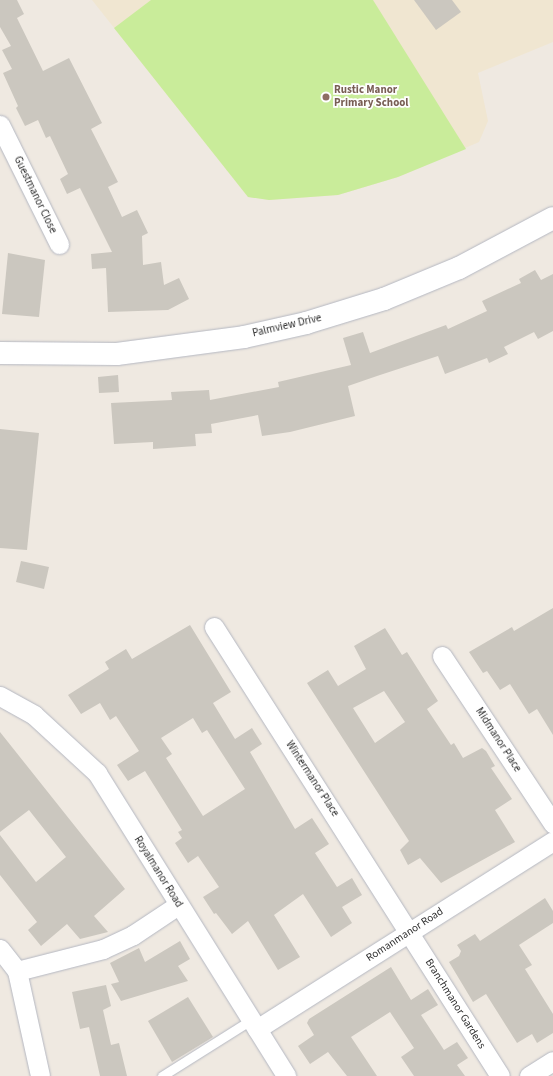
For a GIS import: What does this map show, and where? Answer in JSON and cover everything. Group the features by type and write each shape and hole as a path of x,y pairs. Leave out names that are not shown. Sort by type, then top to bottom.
{"street":[{"name":"Guestmanor Close","path":"0,125 59,244"},
{"name":"Palmview Drive","path":"0,353 117,354 244,337 306,323 384,299 459,268 553,218"},
{"name":"Wintermanor Place","path":"214,627 410,932"},
{"name":"Midmanor Place","path":"442,656 553,824"},
{"name":"Royalmanor Road","path":"0,696 34,715 97,773 286,1076"},
{"name":"Romanmanor Road","path":"254,1025 410,932 553,841"},
{"path":"17,971 103,949 133,935 178,905"},
{"name":"Branchmanor Gardens","path":"410,932 500,1076"},
{"path":"0,949 17,971 40,1076"},
{"path":"529,1076 553,1061"}],"lane":[{"path":"162,1076 254,1025"}],"shaded area":[{"name":"Rustic Manor Primary School","path":"92,0 553,0 553,42 478,73 488,121 479,142 398,177 338,195 269,200 248,197"}],"green space":[{"name":"Rustic Manor Primary School","path":"151,0 373,0 466,149 398,177 338,195 269,200 248,197 114,28"}],"building":[{"path":"0,0 17,0 24,14 17,18 43,71 69,58 102,123 91,129 118,182 108,187 122,217 137,210 148,233 142,236 143,265 161,262 164,285 179,278 189,299 168,310 108,312 106,268 92,269 91,254 112,252 80,188 67,194 60,179 68,174 50,136 46,138 38,120 25,126 16,108 18,106 3,73 12,69 2,50 11,46 0,27"},
{"path":"414,0 452,0 461,12 436,30"},
{"path":"8,253 45,260 39,317 2,314"},
{"path":"535,270 541,280 553,274 553,331 538,339 534,332 504,347 508,354 489,363 487,358 445,374 438,356 348,386 355,416 290,432 262,436 258,415 211,424 212,433 195,434 196,446 153,449 153,442 114,444 111,403 172,400 171,392 209,390 210,400 279,387 278,382 351,365 343,338 363,332 370,353 446,325 448,329 487,311 482,301 521,283 519,279"},
{"path":"118,375 119,392 99,393 98,377"},
{"path":"0,429 39,433 27,550 0,548"},
{"path":"21,561 49,567 44,589 16,582"},
{"path":"553,608 553,735 537,709 529,714 510,684 500,690 487,671 483,673 469,652 512,627 514,631"},
{"path":"190,625 231,692 213,703 235,739 252,728 262,744 250,752 295,829 312,818 329,844 315,853 337,887 352,878 362,895 342,907 352,923 331,937 303,894 274,915 300,957 278,970 248,921 232,934 216,913 214,914 203,897 219,887 198,856 188,863 175,843 182,838 178,832 182,830 145,771 128,781 117,765 139,751 116,716 110,720 100,703 81,714 68,695 109,669 105,662 126,649 132,659","holes":["193,718 202,733 207,730 245,789 203,816 166,758 172,754 161,738"]},
{"path":"385,628 402,655 407,652 438,701 427,709 451,745 454,743 463,758 482,748 486,751 495,766 491,768 512,799 495,810 515,842 441,883 420,858 408,865 400,850 409,841 307,683 328,670 338,686 366,669 354,646","holes":["384,691 405,722 375,743 353,708"]},
{"path":"0,732 125,889 94,916 108,932 80,939 67,924 41,946 28,930 37,922 0,875 0,835 36,882 66,857 29,810 0,832"},
{"path":"545,898 553,911 553,923 519,945 532,965 525,969 553,1014 553,1033 537,1043 532,1034 517,1043 486,994 473,1002 449,962 459,956 461,951 457,945 475,934 480,941"},
{"path":"180,941 190,959 178,966 188,981 121,1001 111,984 119,982 110,963 139,948 145,962"},
{"path":"391,967 411,1000 428,989 438,1005 421,1015 444,1050 457,1042 468,1058 457,1065 465,1076 414,1076 401,1057 414,1048 390,1012 351,1037 377,1076 347,1076 328,1052 310,1064 298,1046 314,1035 307,1023 309,1019"},
{"path":"106,985 111,1006 103,1010 111,1045 119,1043 127,1076 100,1076 89,1027 80,1029 72,992"},
{"path":"188,997 213,1037 172,1062 148,1021"}],"place":[{"name":"Rustic Manor Primary School","path":"326,97"}]}
